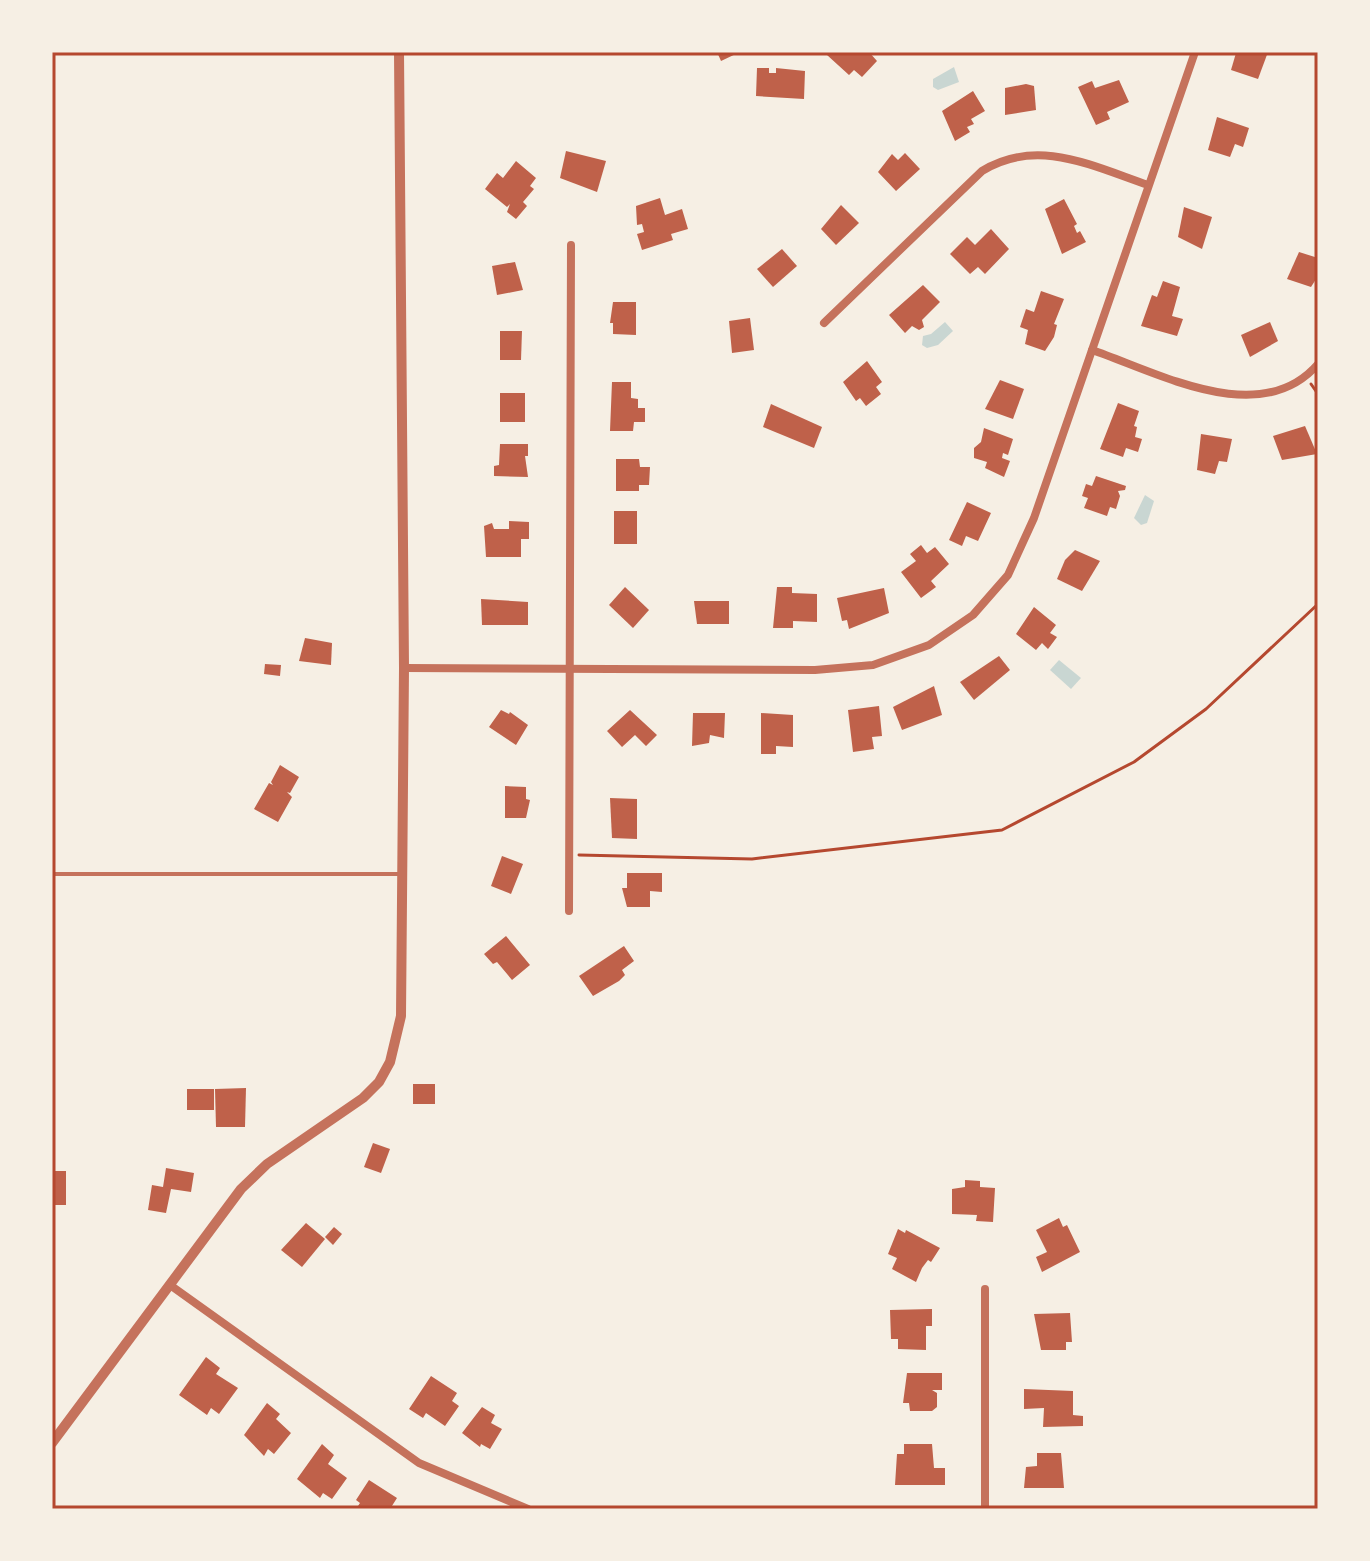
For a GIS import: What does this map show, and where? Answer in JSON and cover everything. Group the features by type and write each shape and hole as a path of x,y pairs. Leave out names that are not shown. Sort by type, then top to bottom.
{"street":[{"path":"52,1443 249,1181 300,1138 363,1098 385,1072 397,1041 401,1016 404,668 399,52"},
{"path":"404,668 815,670 873,665 929,645 973,615 1008,575 1034,518 1195,52"},
{"path":"824,323 982,171 998,162 1042,153 1148,185"},
{"path":"569,911 571,245"},
{"path":"1092,350 1210,390 1253,397 1277,393 1295,384 1318,364"},
{"path":"170,1285 419,1463 528,1509"},
{"path":"985,1289 985,1509"}],"lane":[{"path":"52,874 402,874"}],"path":[{"path":"569,854 752,859 880,847 935,835 1002,830 1134,762 1206,709 1318,604"}],"shaded area":[{"path":"954,67 959,82 938,90 933,87 933,79"},
{"path":"945,322 953,331 938,345 927,348 922,345 923,336 931,334"},
{"path":"1145,495 1154,501 1147,523 1141,525 1134,518"},
{"path":"1059,660 1081,678 1071,689 1050,670"}],"building":[{"path":"717,52 740,52 721,61"},
{"path":"830,52 869,52 877,61 862,77 854,70 849,75 827,55"},
{"path":"1268,52 1258,79 1231,70 1236,53"},
{"path":"757,68 769,68 769,73 776,73 776,68 805,71 804,99 756,96"},
{"path":"1119,80 1129,102 1107,112 1110,119 1096,125 1078,87 1092,81 1095,88"},
{"path":"1026,84 1034,86 1036,110 1005,115 1005,88"},
{"path":"973,91 985,111 971,119 974,124 967,127 970,132 955,141 942,111"},
{"path":"1217,117 1249,128 1243,147 1235,144 1230,157 1208,150"},
{"path":"566,151 606,161 597,192 560,178"},
{"path":"905,153 920,169 896,191 878,172 892,154 898,160"},
{"path":"516,161 536,178 530,186 534,189 523,202 527,206 516,219 507,212 510,204 507,207 485,189 497,173 503,178"},
{"path":"660,198 665,215 682,209 688,229 671,234 673,240 642,250 637,234 644,232 642,224 637,225 636,206"},
{"path":"1064,199 1077,224 1074,226 1077,233 1080,231 1086,242 1062,254 1045,209"},
{"path":"841,205 859,223 836,245 821,229"},
{"path":"1184,207 1212,217 1202,249 1178,237"},
{"path":"991,229 1009,249 985,274 978,267 970,274 950,254 967,237 975,245"},
{"path":"782,249 797,266 773,287 757,269"},
{"path":"1299,252 1318,258 1318,276 1311,287 1287,279"},
{"path":"515,262 523,290 497,295 492,266"},
{"path":"1163,281 1180,287 1172,316 1183,319 1177,336 1141,326 1152,295 1157,297"},
{"path":"923,285 940,302 922,320 924,327 919,330 912,326 905,333 889,315"},
{"path":"1041,291 1064,299 1054,324 1057,325 1054,337 1045,351 1025,344 1028,330 1020,327 1026,309 1034,312"},
{"path":"613,302 636,302 636,335 613,334 613,323 610,323"},
{"path":"750,318 754,350 732,353 729,321"},
{"path":"1270,322 1278,341 1250,357 1241,335"},
{"path":"500,331 522,331 521,360 500,360"},
{"path":"867,361 882,382 876,387 881,394 866,406 860,398 856,401 843,382"},
{"path":"1000,380 1024,389 1013,419 985,409"},
{"path":"612,382 631,382 631,398 638,399 638,408 645,408 645,422 634,422 633,431 610,431"},
{"path":"500,393 525,393 525,422 500,422"},
{"path":"1118,403 1139,411 1134,426 1137,427 1135,437 1142,439 1138,452 1126,448 1123,457 1100,449"},
{"path":"771,404 822,427 814,448 763,427"},
{"path":"1305,426 1317,454 1282,460 1273,436"},
{"path":"984,428 1013,439 1008,455 1003,453 1002,458 1010,461 1004,477 985,468 987,462 974,458 974,448 981,442"},
{"path":"1201,434 1232,439 1227,462 1219,461 1215,474 1197,470"},
{"path":"500,444 528,444 528,456 525,456 528,477 494,476 494,466 499,465"},
{"path":"616,459 639,459 640,467 650,467 649,485 639,485 639,491 616,491"},
{"path":"1096,476 1126,486 1125,490 1118,491 1120,496 1116,509 1110,507 1107,516 1084,508 1088,498 1082,496 1086,484 1092,486"},
{"path":"967,502 991,513 978,541 966,536 962,546 949,540"},
{"path":"614,511 637,511 637,544 614,544"},
{"path":"509,521 529,522 529,539 521,539 521,557 486,557 484,526 492,523 494,529 509,529"},
{"path":"921,545 927,553 935,547 949,564 931,581 936,587 921,598 901,572 916,561 910,554"},
{"path":"1075,550 1100,561 1082,591 1057,579 1065,560"},
{"path":"625,587 649,610 633,628 609,605"},
{"path":"777,587 792,587 792,593 817,594 817,622 793,621 793,628 773,628"},
{"path":"884,588 889,613 849,629 847,620 842,621 837,598"},
{"path":"481,599 528,602 528,625 482,625"},
{"path":"694,601 729,601 729,624 697,624"},
{"path":"1034,607 1056,625 1050,633 1057,637 1048,649 1042,643 1036,650 1016,634"},
{"path":"305,638 332,643 331,665 299,661"},
{"path":"999,656 1010,670 974,700 960,682"},
{"path":"265,664 281,665 280,676 264,674"},
{"path":"934,686 942,715 902,730 893,707"},
{"path":"879,706 882,736 872,737 874,749 853,752 848,710"},
{"path":"501,710 510,712 528,725 516,745 489,727"},
{"path":"630,710 657,735 646,746 635,735 622,747 607,731"},
{"path":"693,713 725,713 724,738 710,735 709,743 692,746"},
{"path":"761,713 793,715 793,747 776,746 776,754 761,754"},
{"path":"280,765 299,777 290,793 287,792 292,797 278,822 254,809 269,783 273,785 271,782"},
{"path":"505,786 526,787 526,799 530,800 526,818 505,818"},
{"path":"610,798 637,799 637,839 612,838"},
{"path":"502,856 523,864 511,894 491,886"},
{"path":"627,873 662,873 662,892 650,891 650,907 627,907 622,888 627,888"},
{"path":"506,936 530,965 512,980 497,962 493,964 484,954"},
{"path":"624,946 634,961 622,970 625,975 619,981 593,996 579,976"},
{"path":"413,1084 435,1084 435,1104 413,1104"},
{"path":"246,1088 245,1127 216,1127 215,1089"},
{"path":"187,1089 214,1089 214,1110 187,1110"},
{"path":"373,1143 390,1149 381,1173 364,1167"},
{"path":"166,1168 194,1173 191,1192 171,1189 166,1213 148,1210 152,1185 163,1187"},
{"path":"52,1171 66,1171 66,1205 52,1205"},
{"path":"965,1180 980,1181 980,1187 995,1188 993,1222 976,1221 977,1215 952,1214 952,1189 965,1187"},
{"path":"1059,1218 1063,1227 1067,1225 1080,1252 1042,1272 1036,1257 1047,1252 1036,1230"},
{"path":"306,1223 325,1239 302,1267 281,1250"},
{"path":"334,1227 342,1234 333,1245 325,1237"},
{"path":"898,1229 940,1248 931,1262 928,1260 922,1268 916,1282 892,1269 897,1258 888,1254"},
{"path":"932,1309 932,1326 926,1326 926,1350 898,1349 898,1339 891,1339 890,1310"},
{"path":"1070,1313 1072,1342 1066,1342 1066,1350 1041,1350 1034,1314"},
{"path":"206,1357 220,1368 216,1374 238,1388 219,1414 211,1408 207,1415 179,1395"},
{"path":"907,1373 942,1373 942,1390 932,1390 937,1393 937,1407 932,1411 910,1411 909,1403 903,1403"},
{"path":"431,1376 457,1393 452,1401 459,1406 445,1426 426,1413 423,1418 409,1409"},
{"path":"1024,1389 1073,1391 1073,1415 1083,1416 1083,1426 1043,1427 1044,1408 1024,1409"},
{"path":"267,1403 280,1414 276,1419 291,1433 274,1454 268,1449 264,1456 244,1435"},
{"path":"482,1407 495,1415 491,1423 502,1429 490,1449 481,1444 480,1447 462,1433"},
{"path":"322,1444 334,1455 328,1464 347,1478 332,1499 323,1493 320,1498 297,1479"},
{"path":"904,1444 932,1444 934,1468 945,1468 945,1485 895,1485 897,1454 904,1454"},
{"path":"1037,1453 1061,1453 1064,1488 1024,1488 1026,1467 1037,1466"},
{"path":"369,1480 397,1498 390,1509 356,1509 360,1503 356,1500"}]}
